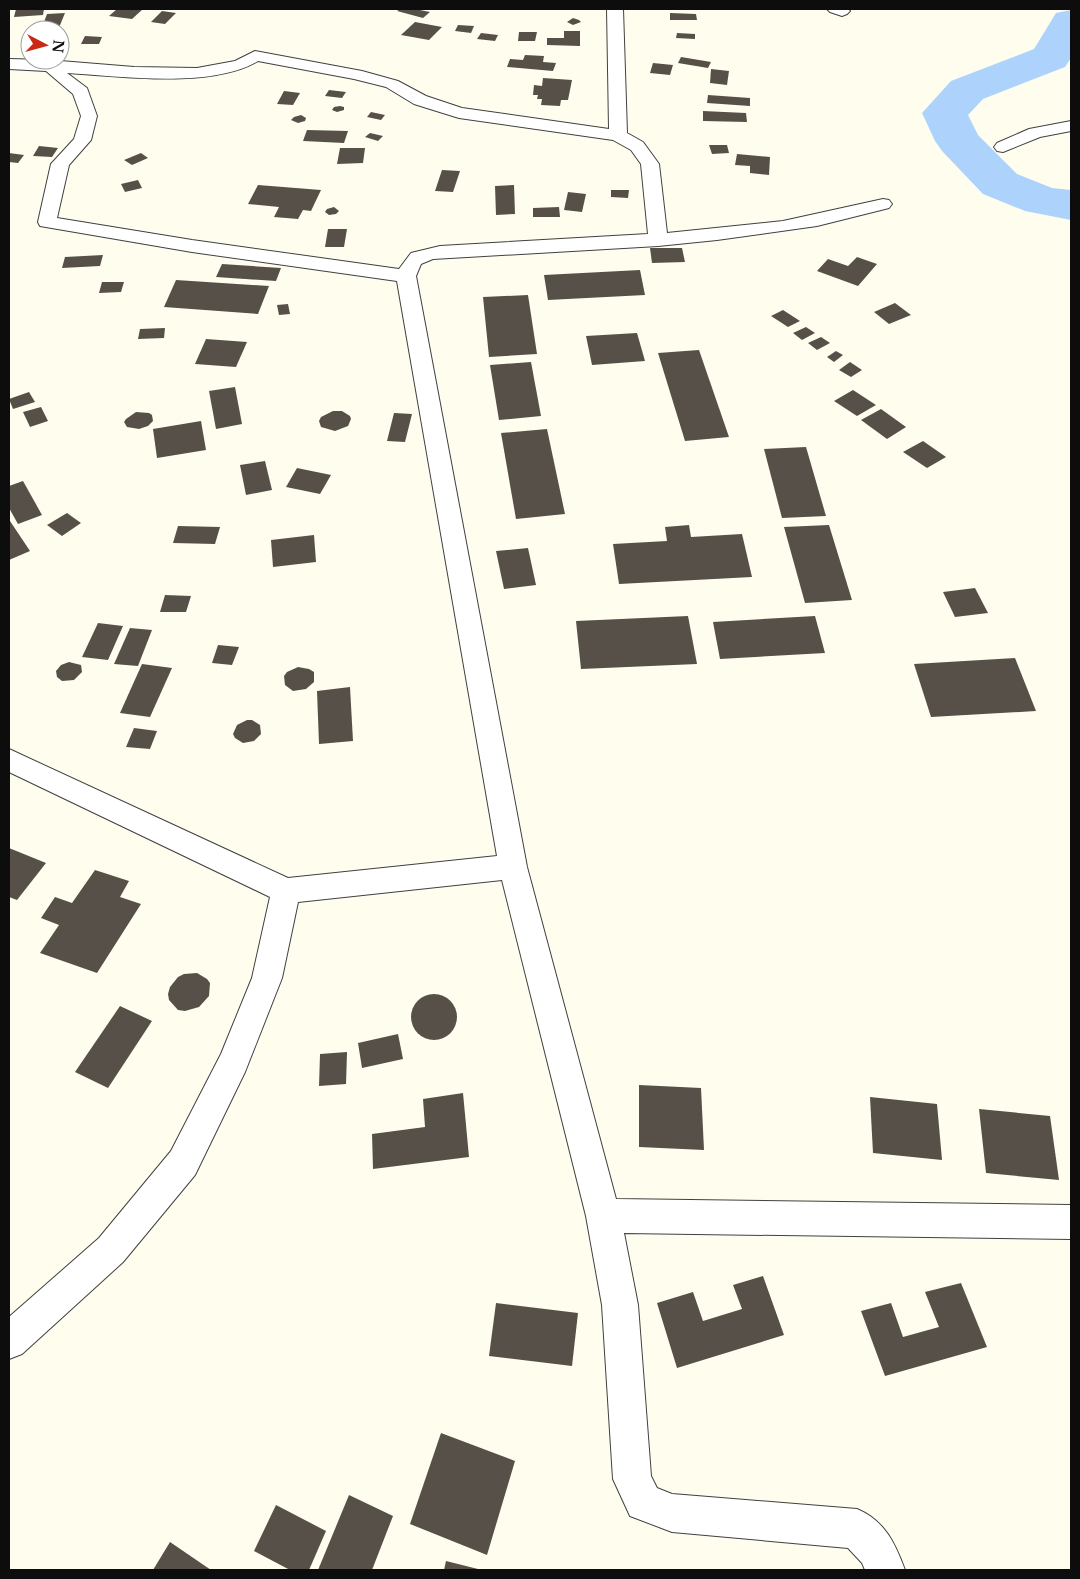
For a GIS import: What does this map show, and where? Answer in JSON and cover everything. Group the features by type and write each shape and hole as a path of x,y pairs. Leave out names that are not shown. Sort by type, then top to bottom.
{"street":[{"path":"615,9 618,135"},
{"path":"70,67 134,72 197,73 240,65 255,56 356,74 392,84 420,100 459,113 618,135 637,146 650,164 658,240"},
{"path":"54,70 81,92 89,116 82,140 60,164 48,222 192,246 406,276"},
{"path":"1003,147 1035,133 1071,126"},
{"path":"883,204 820,221 772,230 658,240 440,252 419,255 410,264 406,276 513,867 603,1216 620,1305 632,1479 644,1502 672,1513 858,1529 876,1549 885,1570"},
{"path":"9,760 286,891 513,867"},
{"path":"9,1341 111,1250 183,1164 234,1061 267,978 286,891"},
{"path":"603,1216 1071,1222"}],"building":[{"path":"16,9 44,9 43,15 14,17"},
{"path":"117,9 143,9 132,19 109,16"},
{"path":"400,9 430,12 423,18 397,11"},
{"path":"162,11 176,13 165,24 151,22"},
{"path":"65,13 62,20 45,20 47,14"},
{"path":"670,13 696,14 697,20 670,20"},
{"path":"573,18 581,22 573,25 567,22"},
{"path":"415,22 442,27 429,40 401,35"},
{"path":"458,25 474,26 471,33 455,31"},
{"path":"564,31 580,31 580,46 547,45 547,38 564,38"},
{"path":"519,32 537,32 535,41 518,41"},
{"path":"481,33 498,35 495,41 477,39"},
{"path":"677,33 695,34 695,39 676,38"},
{"path":"85,36 102,37 99,44 81,44"},
{"path":"525,55 544,56 543,62 556,63 553,71 507,67 510,59 523,60"},
{"path":"681,57 711,62 708,68 678,63"},
{"path":"653,63 673,65 670,75 650,73"},
{"path":"711,69 729,71 727,85 710,83"},
{"path":"543,78 572,80 568,100 561,100 560,106 541,105 542,99 537,99 538,95 533,95 534,85 542,86"},
{"path":"329,90 346,92 342,98 325,96"},
{"path":"284,91 300,93 293,105 277,104"},
{"path":"708,95 750,98 750,106 707,103"},
{"path":"334,107 344,107 344,110 337,112 332,110"},
{"path":"703,111 746,113 747,122 703,121"},
{"path":"371,112 385,115 381,120 367,117"},
{"path":"301,115 306,118 305,121 298,123 291,120 294,117"},
{"path":"307,130 348,131 344,143 303,141"},
{"path":"370,133 383,136 378,141 365,137"},
{"path":"709,145 727,145 729,153 712,154"},
{"path":"39,146 58,148 52,157 33,156"},
{"path":"340,148 365,148 363,163 337,164"},
{"path":"9,153 24,155 18,163 9,162"},
{"path":"141,153 148,158 132,165 124,160"},
{"path":"737,154 770,157 769,175 750,173 750,166 735,165"},
{"path":"442,170 460,171 453,192 435,191"},
{"path":"138,180 142,188 125,192 121,184"},
{"path":"258,185 321,190 311,211 303,210 298,219 274,217 279,207 248,204"},
{"path":"514,185 515,214 496,215 495,186"},
{"path":"611,190 629,190 628,198 611,197"},
{"path":"568,192 586,194 582,212 564,210"},
{"path":"334,207 339,211 336,214 329,215 325,212 327,209"},
{"path":"559,207 560,217 533,217 533,208"},
{"path":"328,229 347,229 344,247 325,247"},
{"path":"650,248 682,248 685,262 652,263"},
{"path":"103,255 100,266 62,268 65,257"},
{"path":"857,257 877,264 858,286 817,271 828,259 848,266"},
{"path":"222,264 281,268 276,281 216,277"},
{"path":"640,270 645,295 548,300 544,275"},
{"path":"176,280 269,286 258,314 164,307"},
{"path":"102,282 124,282 121,292 99,293"},
{"path":"528,295 537,354 489,357 483,297"},
{"path":"895,303 911,315 889,324 874,312"},
{"path":"288,304 290,314 279,315 277,305"},
{"path":"783,310 800,321 788,327 771,316"},
{"path":"806,327 815,333 802,340 793,333"},
{"path":"165,328 164,338 138,339 140,329"},
{"path":"637,333 645,361 592,365 586,336"},
{"path":"821,337 830,343 817,350 808,343"},
{"path":"206,339 247,342 236,367 195,364"},
{"path":"699,350 729,437 685,441 658,353"},
{"path":"836,351 843,355 834,362 827,357"},
{"path":"531,362 541,416 499,420 490,365"},
{"path":"850,362 862,370 851,377 839,370"},
{"path":"235,387 242,424 216,429 209,391"},
{"path":"853,390 876,405 857,416 834,401"},
{"path":"29,392 35,402 13,409 9,399"},
{"path":"41,407 48,421 30,427 23,412"},
{"path":"881,409 906,427 887,439 861,420"},
{"path":"333,411 342,411 350,416 351,419 348,426 335,431 321,427 319,421 321,417"},
{"path":"136,412 149,413 152,415 153,421 148,426 139,429 127,427 124,422"},
{"path":"394,413 412,414 405,442 387,441"},
{"path":"201,421 206,450 157,458 153,429"},
{"path":"547,429 565,514 516,519 501,433"},
{"path":"923,441 946,457 927,468 903,452"},
{"path":"806,447 826,516 782,518 764,449"},
{"path":"265,461 272,490 246,495 240,465"},
{"path":"297,468 331,475 320,494 286,487"},
{"path":"23,481 42,515 18,524 9,508 9,486"},
{"path":"67,513 81,523 62,536 47,525"},
{"path":"9,521 30,551 9,560"},
{"path":"689,525 691,537 742,534 752,577 619,584 613,544 667,541 665,527"},
{"path":"829,525 852,600 805,603 784,527"},
{"path":"178,526 220,527 215,544 173,543"},
{"path":"314,535 316,562 273,567 271,540"},
{"path":"528,548 536,585 504,589 496,551"},
{"path":"975,588 988,613 955,617 943,592"},
{"path":"165,595 191,596 186,612 160,612"},
{"path":"688,616 697,664 581,669 576,621"},
{"path":"815,616 825,653 720,659 713,622"},
{"path":"98,623 123,626 108,660 82,657"},
{"path":"130,628 152,630 138,666 114,664"},
{"path":"218,645 239,647 232,665 212,663"},
{"path":"1015,658 1036,711 931,717 914,664"},
{"path":"69,662 81,665 82,672 74,680 62,681 57,677 56,671 61,665"},
{"path":"142,664 172,668 150,717 120,713"},
{"path":"298,667 314,672 314,682 306,689 293,691 285,685 284,676 287,672"},
{"path":"350,687 353,741 319,744 317,691"},
{"path":"247,720 252,720 260,725 261,734 254,741 243,743 235,738 233,734 237,725"},
{"path":"134,728 157,731 150,749 126,747"},
{"path":"9,848 46,863 17,900 9,897"},
{"path":"95,870 129,881 120,897 141,904 97,973 40,953 59,925 41,918 55,897 72,903"},
{"path":"197,973 210,983 209,996 199,1007 185,1011 178,1010 169,1000 170,987 178,977 184,974"},
{"path":"429,994 439,994 453,1004 457,1017 453,1030 447,1036 439,1040 429,1040 415,1030 411,1022 411,1012 421,998"},
{"path":"120,1006 152,1021 108,1088 75,1072"},
{"path":"398,1034 403,1059 362,1068 358,1043"},
{"path":"347,1052 346,1084 319,1086 320,1054"},
{"path":"639,1085 701,1088 704,1150 639,1147"},
{"path":"463,1093 469,1157 373,1169 372,1134 425,1127 423,1099"},
{"path":"870,1097 937,1104 942,1160 873,1153"},
{"path":"979,1109 1050,1116 1059,1180 986,1173"},
{"path":"763,1276 784,1335 677,1368 657,1303 693,1292 703,1321 742,1309 733,1285"},
{"path":"961,1283 987,1347 885,1376 861,1311 891,1303 903,1337 939,1327 925,1292"},
{"path":"496,1303 578,1313 572,1366 489,1356"},
{"path":"441,1433 515,1461 487,1555 410,1524"},
{"path":"349,1495 393,1516 372,1570 318,1570"},
{"path":"276,1505 326,1531 309,1570 290,1570 254,1551"},
{"path":"170,1542 211,1570 153,1570"},
{"path":"446,1561 478,1569 478,1570 444,1570"}],"waterway":[{"path":"1071,22 1050,58 967,90 945,113 958,141 1000,184 1042,201 1071,205"}]}
